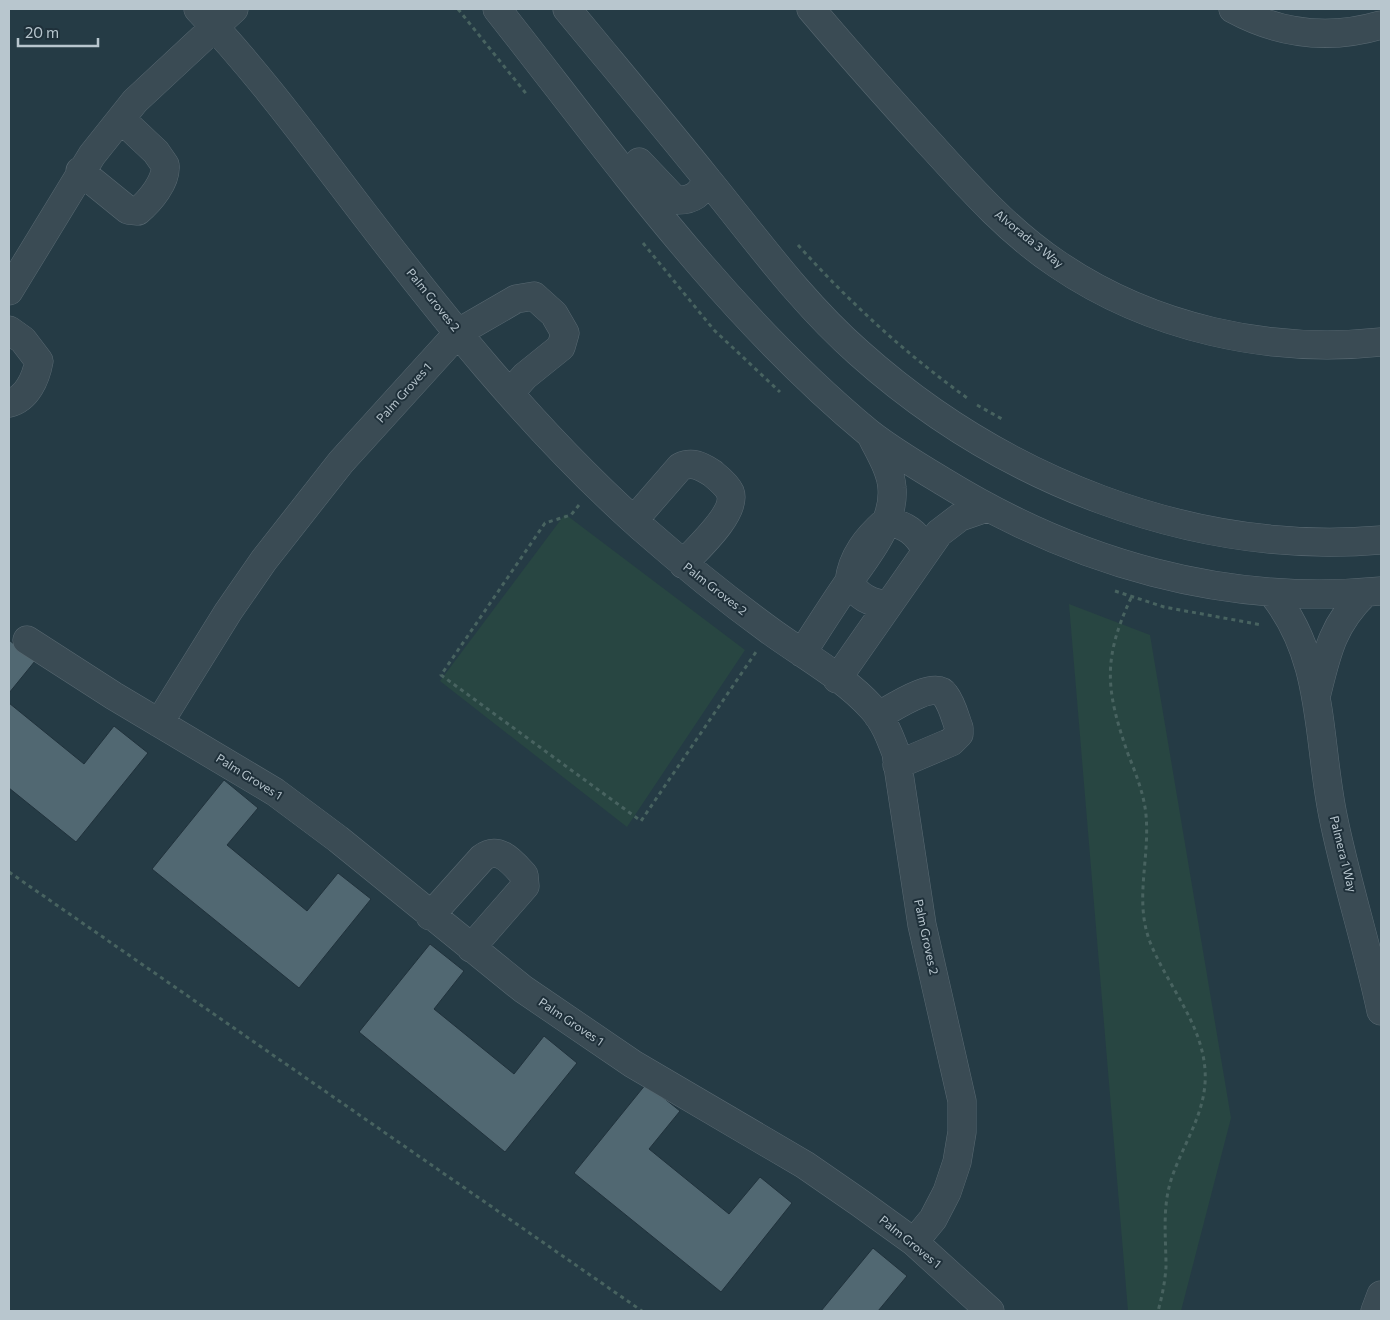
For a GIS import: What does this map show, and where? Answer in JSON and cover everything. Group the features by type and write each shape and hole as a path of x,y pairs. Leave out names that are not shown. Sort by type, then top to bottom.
{"street":[{"path":"497,9 567,78 675,200 686,201 696,197 708,180"},
{"path":"497,9 711,279 767,338 871,434 986,508 1053,540 1108,561 1165,577 1272,593 1373,592"},
{"name":"Alvorada 3 Way","path":"811,9 868,76 962,180 1007,225 1057,264 1112,296 1170,320 1232,336 1295,344 1351,345 1381,342"},
{"path":"1234,9 1266,24 1299,33 1333,34 1381,24"},
{"path":"572,12 811,306 858,353 910,395 965,433 1023,465 1088,496 1157,519 1228,535 1299,542 1381,540"},
{"name":"Palm Groves 2","path":"9,291 80,171 135,101 215,14 266,85 403,264 510,393 596,485 683,564 770,631 858,693 878,716 887,731 897,765 922,925 962,1101 962,1132 957,1162 950,1184 933,1219 914,1242"},
{"path":"80,171 128,210 138,212 144,207 164,178 165,165 156,152 120,119"},
{"name":"Palm Groves 1","path":"159,723 228,612 296,518 341,462 459,332 516,299 534,296 554,314 565,333 561,347 525,376 510,393"},
{"path":"9,330 23,340 40,361 36,377 18,401 9,403"},
{"path":"802,653 865,560 886,522 892,499 890,476 871,434"},
{"path":"634,520 680,467 688,464 699,465 720,479 730,491 731,507 718,526 683,564"},
{"path":"837,678 926,550 949,524 986,508"},
{"path":"886,522 899,524 910,529 920,538 926,550"},
{"path":"849,582 855,592 865,599 876,604 888,605"},
{"name":"Palmera 1 Way","path":"1317,695 1328,650 1336,628 1350,607 1373,592"},
{"name":"Palmera 1 Way","path":"1272,593 1296,629 1317,695 1326,777 1333,817 1381,1011"},
{"name":"Palm Groves 1","path":"28,640 159,723 275,792 307,815 523,989 633,1064 806,1165 914,1242 990,1311"},
{"path":"878,716 919,694 932,689 939,690 945,693 959,728 959,734 951,742 897,765"},
{"path":"430,916 482,858 491,853 504,855 524,874 525,886 471,948"},
{"path":"1375,1311 1381,1295"}],"path":[{"path":"796,243 848,298 930,372 1006,422"},
{"path":"596,485 571,515 545,523 441,675 641,821 770,631"},
{"path":"1131,598 1116,632 1111,655 1110,679 1112,703 1141,790 1146,813 1147,836 1141,900 1144,922 1150,943 1189,1016 1199,1042 1205,1070 1204,1099 1198,1118 1170,1183 1166,1211 1166,1267 1163,1292 1158,1311"},
{"path":"9,872 642,1311"}],"green space":[{"path":"565,514 745,650 627,827 440,681"},
{"path":"1069,604 1150,635 1231,1118 1181,1311 1128,1311"}],"building":[{"path":"9,640 35,661 9,693"},
{"path":"9,703 84,764 114,726 148,753 76,842 9,788"},
{"path":"224,780 258,808 227,845 307,911 338,873 371,899 299,988 152,869"},
{"path":"430,944 464,971 434,1009 514,1074 544,1036 577,1063 505,1152 359,1032"},
{"path":"646,1084 680,1111 649,1149 729,1214 760,1177 792,1203 721,1292 574,1173"},
{"path":"873,1248 907,1276 878,1311 821,1311"}]}
